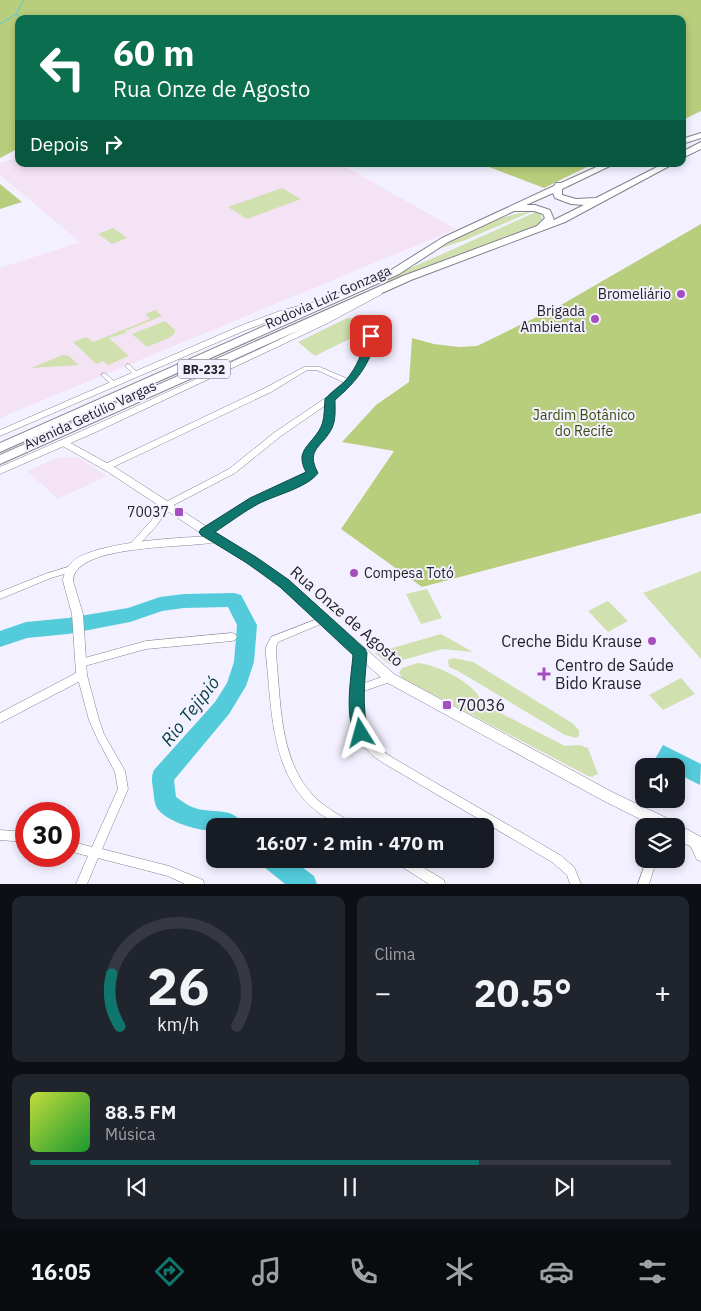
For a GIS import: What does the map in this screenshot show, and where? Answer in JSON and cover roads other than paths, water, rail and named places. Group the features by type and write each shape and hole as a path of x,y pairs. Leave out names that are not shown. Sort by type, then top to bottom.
{"highway":[{"path":"686,141 701,135"},
{"path":"686,154 701,145"},
{"name":"Rodovia Luiz Gonzaga","path":"0,448 395,272 445,240 558,185 603,167"},
{"name":"Rodovia Luiz Gonzaga","path":"0,460 408,278 470,252 562,220 664,167"},
{"path":"558,185 558,196 566,200 586,202 603,200"},
{"path":"506,210 524,207 547,212 550,219 537,230"}],"main road":[{"name":"Rua Onze de Agosto","path":"65,443 106,467 270,573 325,619 360,653 390,678 650,818"},
{"name":"Rua Onze de Agosto","path":"685,837 698,844"}],"street":[{"name":"Avenida Getúlio Vargas","path":"0,471 65,443 324,322 408,278"},
{"name":"Avenida Getúlio Vargas","path":"0,433 266,319 339,298"},
{"path":"134,545 154,523 165,506 232,471 278,434 330,399 349,382 366,357 373,323"},
{"path":"128,366 136,374"},
{"path":"106,467 268,390 310,367 318,368 349,382"},
{"path":"104,375 114,384"},
{"path":"206,532 254,501 302,480 312,473 306,456 326,428 329,420 330,399"},
{"path":"0,596 48,576 71,569 78,563 93,556 134,545 218,539"},
{"path":"71,569 68,576 68,584 76,607 82,675 94,720 100,735 115,759 122,781 121,796 94,851 81,884"},
{"path":"325,619 280,636 274,640 271,647 282,744 288,766 297,784 308,798 337,818"},
{"path":"81,663 146,644 232,637"},
{"path":"360,653 357,690 358,724 366,742 389,761 563,863 575,879"},
{"path":"0,718 82,675"},
{"path":"357,690 390,678"},
{"path":"0,835 15,836"},
{"path":"698,844 701,856"},
{"path":"80,848 170,871 198,884"},
{"path":"414,868 440,884"},
{"path":"643,884 649,868"}],"water":[{"path":"663,745 701,764 700,785 685,778 685,758 656,758"}],"waterway":[{"path":"16,14 24,0"},
{"path":"0,24 16,14"},
{"name":"Rio Tejipió","path":"0,639 26,630 68,626 130,615 160,604 184,601 234,600 247,625 244,662 236,686 222,708 162,777 166,803 192,817 206,820"},
{"name":"Rio Tejipió","path":"284,868 305,884"}],"place":[{"name":"Bromeliário","path":"681,294"},
{"name":"Brigada Ambiental","path":"595,319"},
{"name":"70037","path":"179,512"},
{"name":"Compesa Totó","path":"354,573"},
{"name":"Creche Bidu Krause","path":"652,641"},
{"name":"Centro de Saúde Bido Krause","path":"544,674"},
{"name":"70036","path":"447,705"}],"park label":[{"name":"Jardim Botânico do Recife","path":"584,424"}]}
